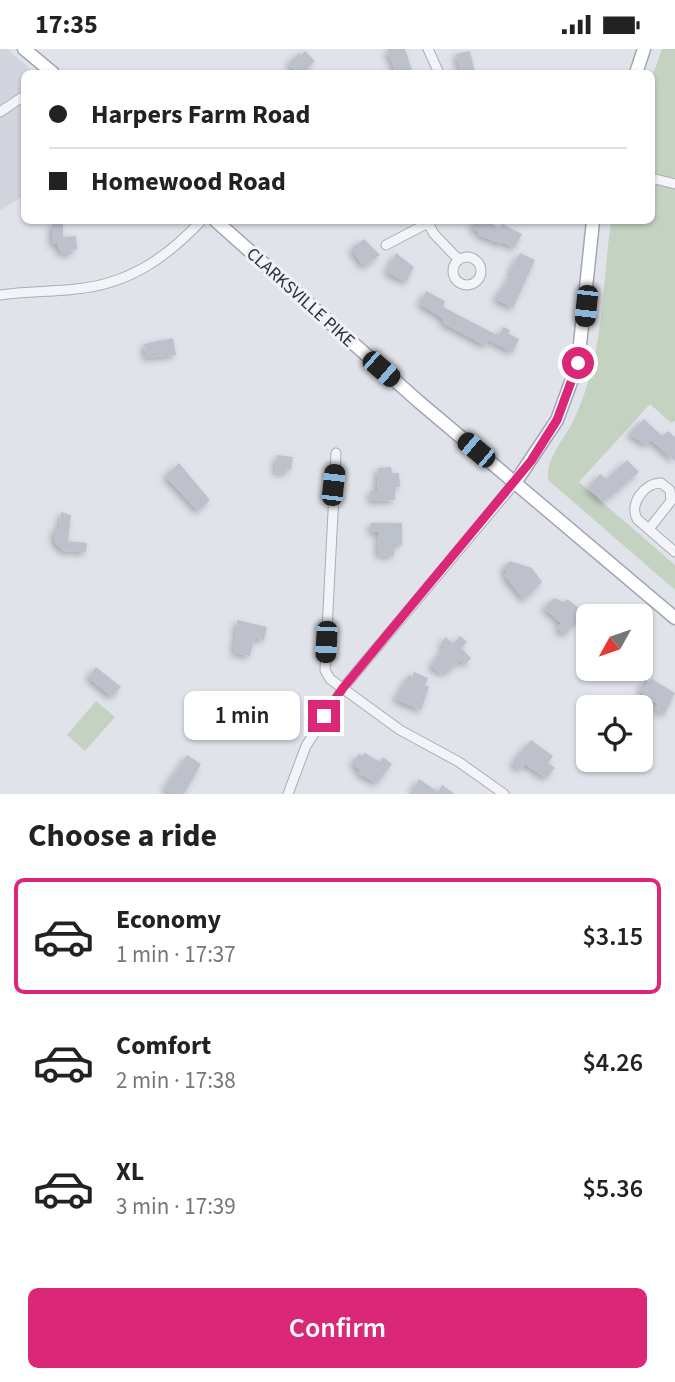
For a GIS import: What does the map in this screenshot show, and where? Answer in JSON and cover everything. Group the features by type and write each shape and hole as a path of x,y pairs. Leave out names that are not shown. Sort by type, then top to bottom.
{"main road":[{"path":"24,49 48,70"},
{"path":"637,70 644,49"},
{"name":"CLARKSVILLE PIKE","path":"219,224 362,353 675,618"},
{"path":"515,483 557,420 578,363 593,224"}],"street":[{"path":"428,49 438,70"},
{"path":"0,112 21,98"},
{"path":"655,179 675,184"},
{"path":"0,295 77,289 123,279 159,261 198,224"},
{"path":"386,245 422,224"},
{"path":"429,224 458,260"},
{"path":"336,453 324,664 327,674 400,730 451,757 504,794"},
{"path":"288,794 306,746 343,688 515,483"},
{"path":"649,529 671,501 670,491 661,483 651,484 633,509 637,519 675,552"}],"shaded area":[{"path":"0,49 7,49 32,70 21,70 21,198 0,210"}],"green space":[{"path":"662,49 675,49 675,421 671,423 650,404 579,482 675,565 675,590 548,480 550,463 575,417 592,370 611,224 655,224 655,70"},
{"path":"96,701 115,717 85,751 67,735"}],"building":[{"path":"387,49 405,49 412,70 395,70"},
{"path":"305,51 315,61 306,70 295,70 288,64 299,53 301,55"},
{"path":"470,51 474,70 460,70 456,54"},
{"path":"52,224 63,224 63,237 76,236 77,249 71,249 72,254 62,254 57,244 52,244"},
{"path":"473,224 492,224 500,228 502,224 522,234 514,248 478,235 479,232 471,228"},
{"path":"364,239 380,255 364,267 351,249"},
{"path":"396,253 414,267 406,282 386,272"},
{"path":"520,253 535,260 513,308 495,299 513,273 510,272"},
{"path":"426,291 445,301 443,307 499,336 503,327 510,330 509,334 519,339 513,352 488,340 486,346 443,323 444,319 420,304"},
{"path":"173,338 176,355 146,358 144,344"},
{"path":"644,419 662,436 668,431 675,437 675,461 651,440 646,445 629,434"},
{"path":"277,455 293,457 291,469 287,469 286,473 275,472"},
{"path":"627,460 639,472 604,502 588,488 600,474 607,479"},
{"path":"179,463 210,500 198,511 165,476"},
{"path":"391,467 392,473 399,473 400,487 395,487 395,500 371,501 370,491 377,491 378,468"},
{"path":"61,512 71,515 68,541 87,543 86,552 63,551 54,541 54,529 59,529"},
{"path":"371,523 402,523 402,545 394,545 394,556 378,555 379,532 371,532"},
{"path":"510,561 532,568 542,582 524,600 504,575 507,572 503,568"},
{"path":"554,598 564,602 567,599 576,606 576,623 564,635 557,628 561,623 544,608"},
{"path":"237,620 267,627 264,640 254,638 250,656 234,653"},
{"path":"460,636 467,642 461,648 471,658 465,665 460,660 447,673 444,670 441,674 431,665 445,647 441,643 446,637 453,644"},
{"path":"96,667 121,687 112,697 88,677"},
{"path":"414,672 428,678 425,685 429,687 421,710 395,699 409,675 412,677"},
{"path":"653,680 675,693 664,715 655,709 658,704 653,701 653,695 643,695 639,690 644,681 649,683"},
{"path":"531,740 553,756 548,763 555,768 546,778 525,764 520,770 512,763"},
{"path":"365,753 380,762 383,757 392,764 377,783 358,773 360,770 352,763 359,754 362,756"},
{"path":"187,755 201,764 184,794 172,794 164,789"},
{"path":"419,779 438,792 442,785 455,794 416,794 412,791"}],"route":[{"path":"324,716 343,688 531,461 557,420 578,363"}]}
